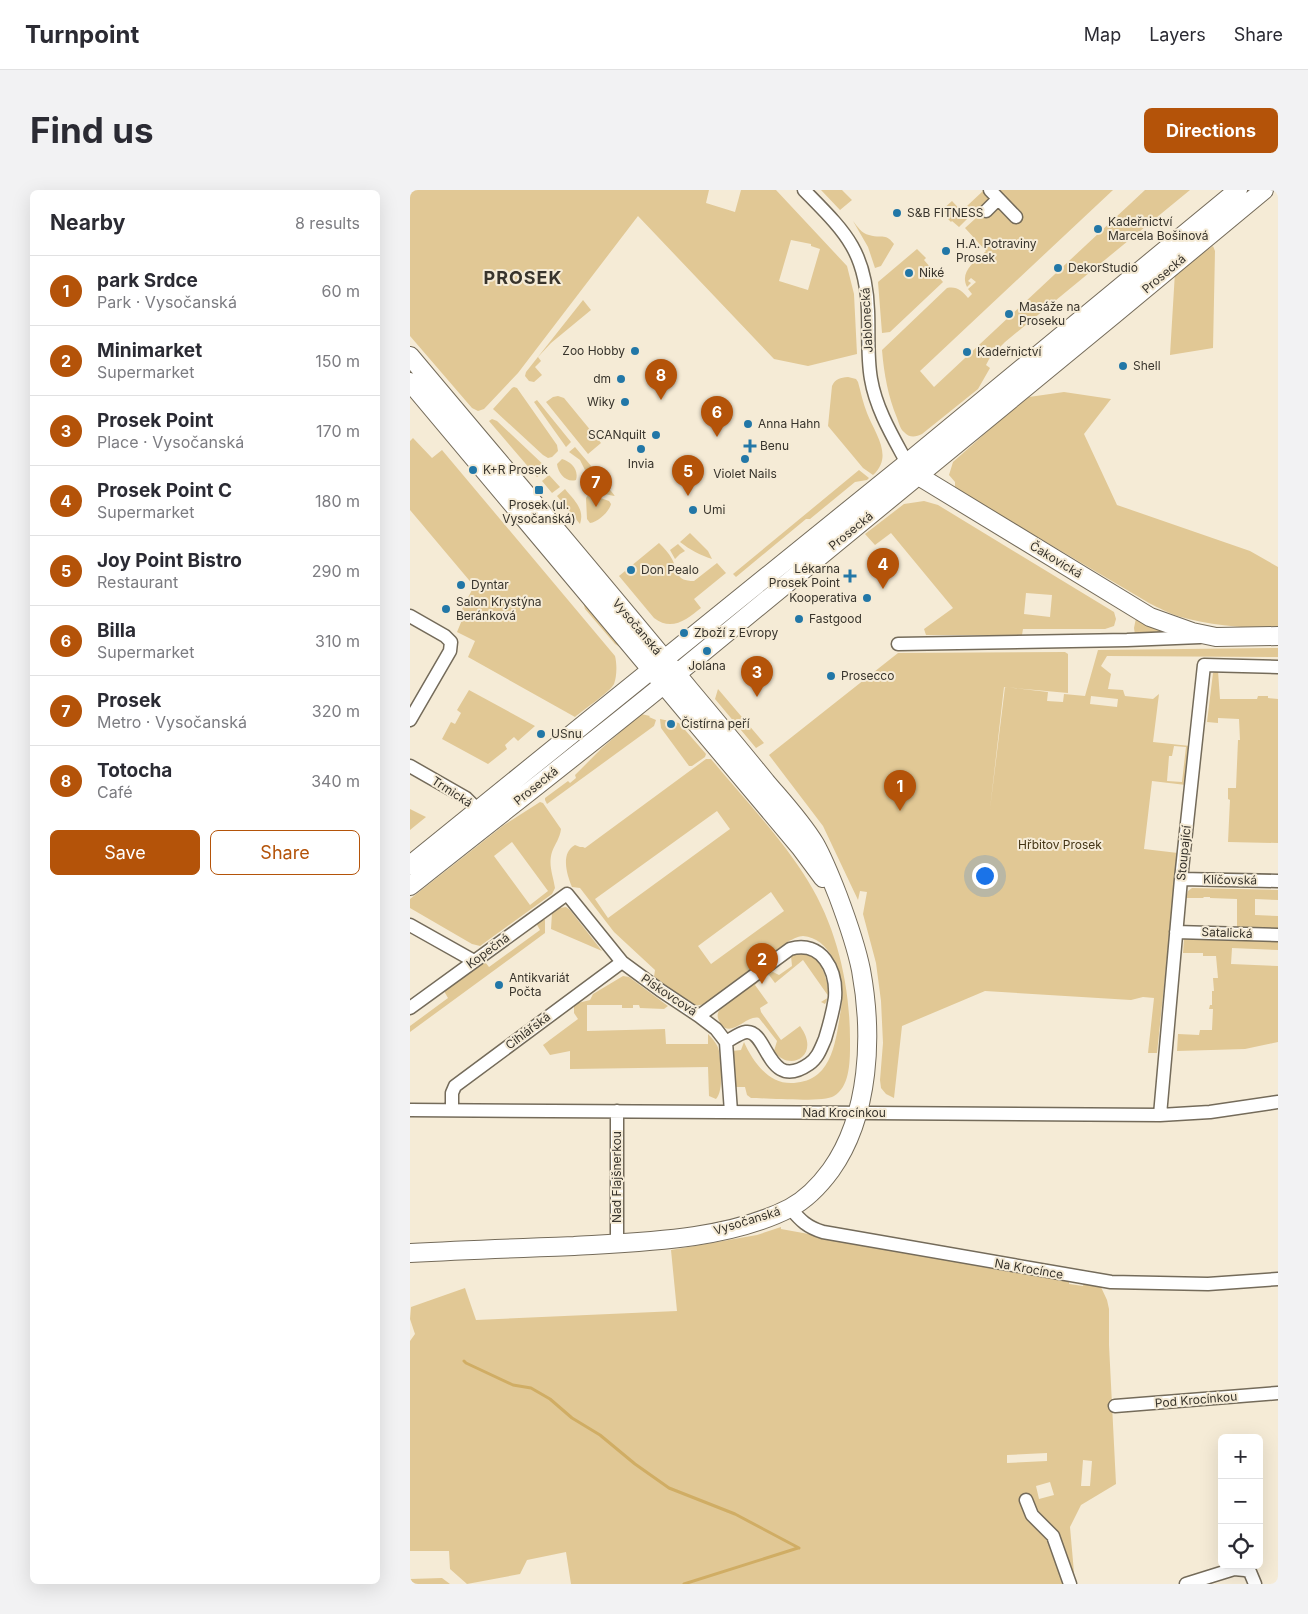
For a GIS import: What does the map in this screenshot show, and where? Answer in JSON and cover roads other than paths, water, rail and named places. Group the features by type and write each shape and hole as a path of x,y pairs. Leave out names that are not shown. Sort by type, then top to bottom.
{"main road":[{"name":"Prosecká","path":"410,865 483,817 677,674 912,469 1238,190"},
{"name":"Prosecká","path":"410,886 483,817 664,659 912,469 1076,347 1264,190"},
{"name":"Vysočanská","path":"410,1252 617,1244 668,1239 735,1227 790,1208 817,1187 839,1158 849,1137 857,1113 864,1079 866,1017 860,968 854,944 822,858 809,835 677,674 412,370"},
{"name":"Vysočanská","path":"412,370 651,671 800,847 843,911"},
{"name":"Čakovická","path":"912,469 1144,613 1169,625 1216,637 1278,636"}],"street":[{"name":"Jablonecká","path":"804,190 850,240 859,259 866,292 869,358 871,379 876,399 892,437 912,469"},
{"path":"986,211 994,195 1016,217"},
{"path":"410,616 446,636 451,642 450,651 410,720"},
{"name":"Čakovická","path":"898,644 1216,637"},
{"name":"Stoupající","path":"1160,1114 1181,879 1204,665 1278,666"},
{"name":"Trmická","path":"410,766 466,798 483,817"},
{"name":"Klíčovská","path":"1181,879 1278,881"},
{"name":"Kopečná","path":"410,1008 567,894"},
{"name":"Pískovcová","path":"567,894 622,962 700,1016 716,1029 726,1042"},
{"path":"410,925 474,961"},
{"name":"Satalická","path":"1176,932 1278,935"},
{"path":"700,1016 790,949 800,946 810,947 819,952 824,958 834,984 835,996 827,1032 819,1054 802,1069 791,1071 780,1069 771,1062 760,1040 753,1033 746,1032 726,1042 731,1112"},
{"name":"Cihlářská","path":"452,1110 452,1094 455,1086 622,962"},
{"name":"Nad Krocínkou","path":"410,1110 1160,1114 1210,1112 1278,1102"},
{"name":"Nad Flajšnerkou","path":"617,1111 617,1244"},
{"name":"Na Krocínce","path":"790,1208 804,1223 811,1228 823,1232 1098,1281 1208,1284 1278,1278"},
{"name":"Pod Krocínkou","path":"1115,1406 1278,1393"},
{"path":"1026,1500 1032,1515 1053,1536 1070,1584"},
{"path":"1186,1584 1240,1569 1250,1572 1255,1584"}],"waterway":[{"path":"464,1361 513,1385 531,1388 550,1399 572,1418 600,1435 635,1464 669,1488 735,1514 799,1548"},
{"path":"684,1584 798,1548"}],"place":[{"name":"S&B FITNESS","path":"897,213"},
{"name":"Kadeřnictví Marcela Bošinová","path":"1098,229"},
{"name":"H.A. Potraviny Prosek","path":"946,251"},
{"name":"DekorStudio","path":"1058,268"},
{"name":"Niké","path":"909,273"},
{"name":"Masáže na Proseku","path":"1009,314"},
{"name":"Zoo Hobby","path":"635,351"},
{"name":"Kadeřnictví","path":"967,352"},
{"name":"Shell","path":"1123,366"},
{"name":"dm","path":"621,379"},
{"name":"Totocha","path":"661,400"},
{"name":"Wiky","path":"625,402"},
{"name":"Anna Hahn","path":"748,424"},
{"name":"SCANquilt","path":"656,435"},
{"name":"Billa","path":"717,437"},
{"name":"Benu","path":"750,446"},
{"name":"Invia","path":"641,449"},
{"name":"Violet Nails","path":"745,459"},
{"name":"K+R Prosek","path":"473,470"},
{"name":"Prosek (ul. Vysočanská)","path":"539,490"},
{"name":"Joy Point Bistro","path":"688,496"},
{"name":"Prosek","path":"596,507"},
{"name":"Umi","path":"693,510"},
{"name":"Don Pealo","path":"631,570"},
{"name":"Lékarna Prosek Point","path":"850,576"},
{"name":"Dyntar","path":"461,585"},
{"name":"Prosek Point C","path":"883,589"},
{"name":"Kooperativa","path":"867,598"},
{"name":"Salon Krystýna Beránková","path":"446,609"},
{"name":"Fastgood","path":"799,619"},
{"name":"Zboží z Evropy","path":"684,633"},
{"name":"Jolana","path":"707,651"},
{"name":"Prosecco","path":"831,676"},
{"name":"Prosek Point","path":"757,697"},
{"name":"Čistírna peří","path":"671,724"},
{"name":"USnu","path":"541,734"},
{"name":"park Srdce","path":"900,811"},
{"name":"Minimarket","path":"762,984"},
{"name":"Antikvariát Počta","path":"499,985"}],"district":[{"name":"PROSEK","path":"523,278"}],"park label":[{"name":"Hřbitov Prosek","path":"1060,845"}]}
